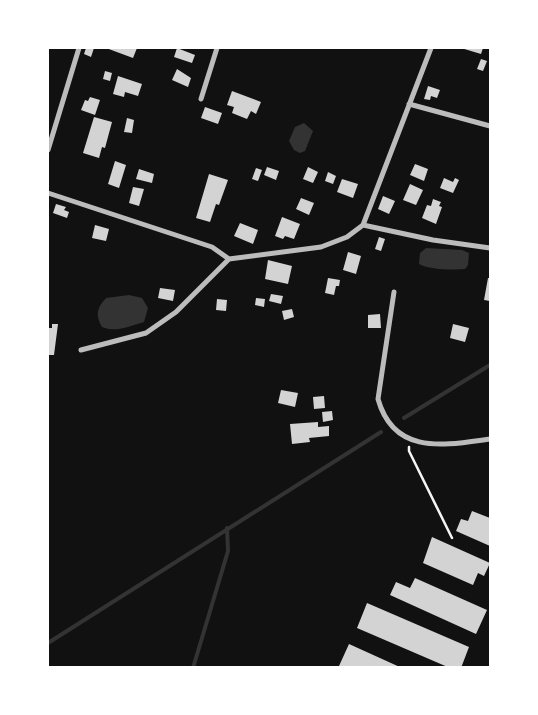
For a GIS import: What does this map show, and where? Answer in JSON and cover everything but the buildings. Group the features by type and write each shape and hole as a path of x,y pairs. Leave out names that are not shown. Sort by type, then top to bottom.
{"street":[{"path":"48,150 80,48"},
{"path":"201,99 216,48"},
{"path":"81,350 146,333 176,312 229,259 322,248 347,237 363,224 431,48"},
{"path":"410,104 490,126"},
{"path":"48,193 212,247 229,259"},
{"path":"363,224 433,240 490,248"},
{"path":"394,292 378,399 381,409 400,434 410,441 424,444 453,444 490,439"}],"path":[{"path":"410,441 408,451 452,538"}],"shaded area":[{"path":"304,123 313,131 305,151 300,153 294,150 289,141 295,127"},
{"path":"426,248 462,250 469,253 468,265 465,269 454,269 435,268 419,264 420,253"},
{"path":"129,295 142,298 148,308 144,322 118,329 102,327 98,319 98,312 106,298"}],"waterway":[{"path":"404,418 490,365"},
{"path":"48,643 381,432"},
{"path":"193,668 228,551 227,528"}]}
